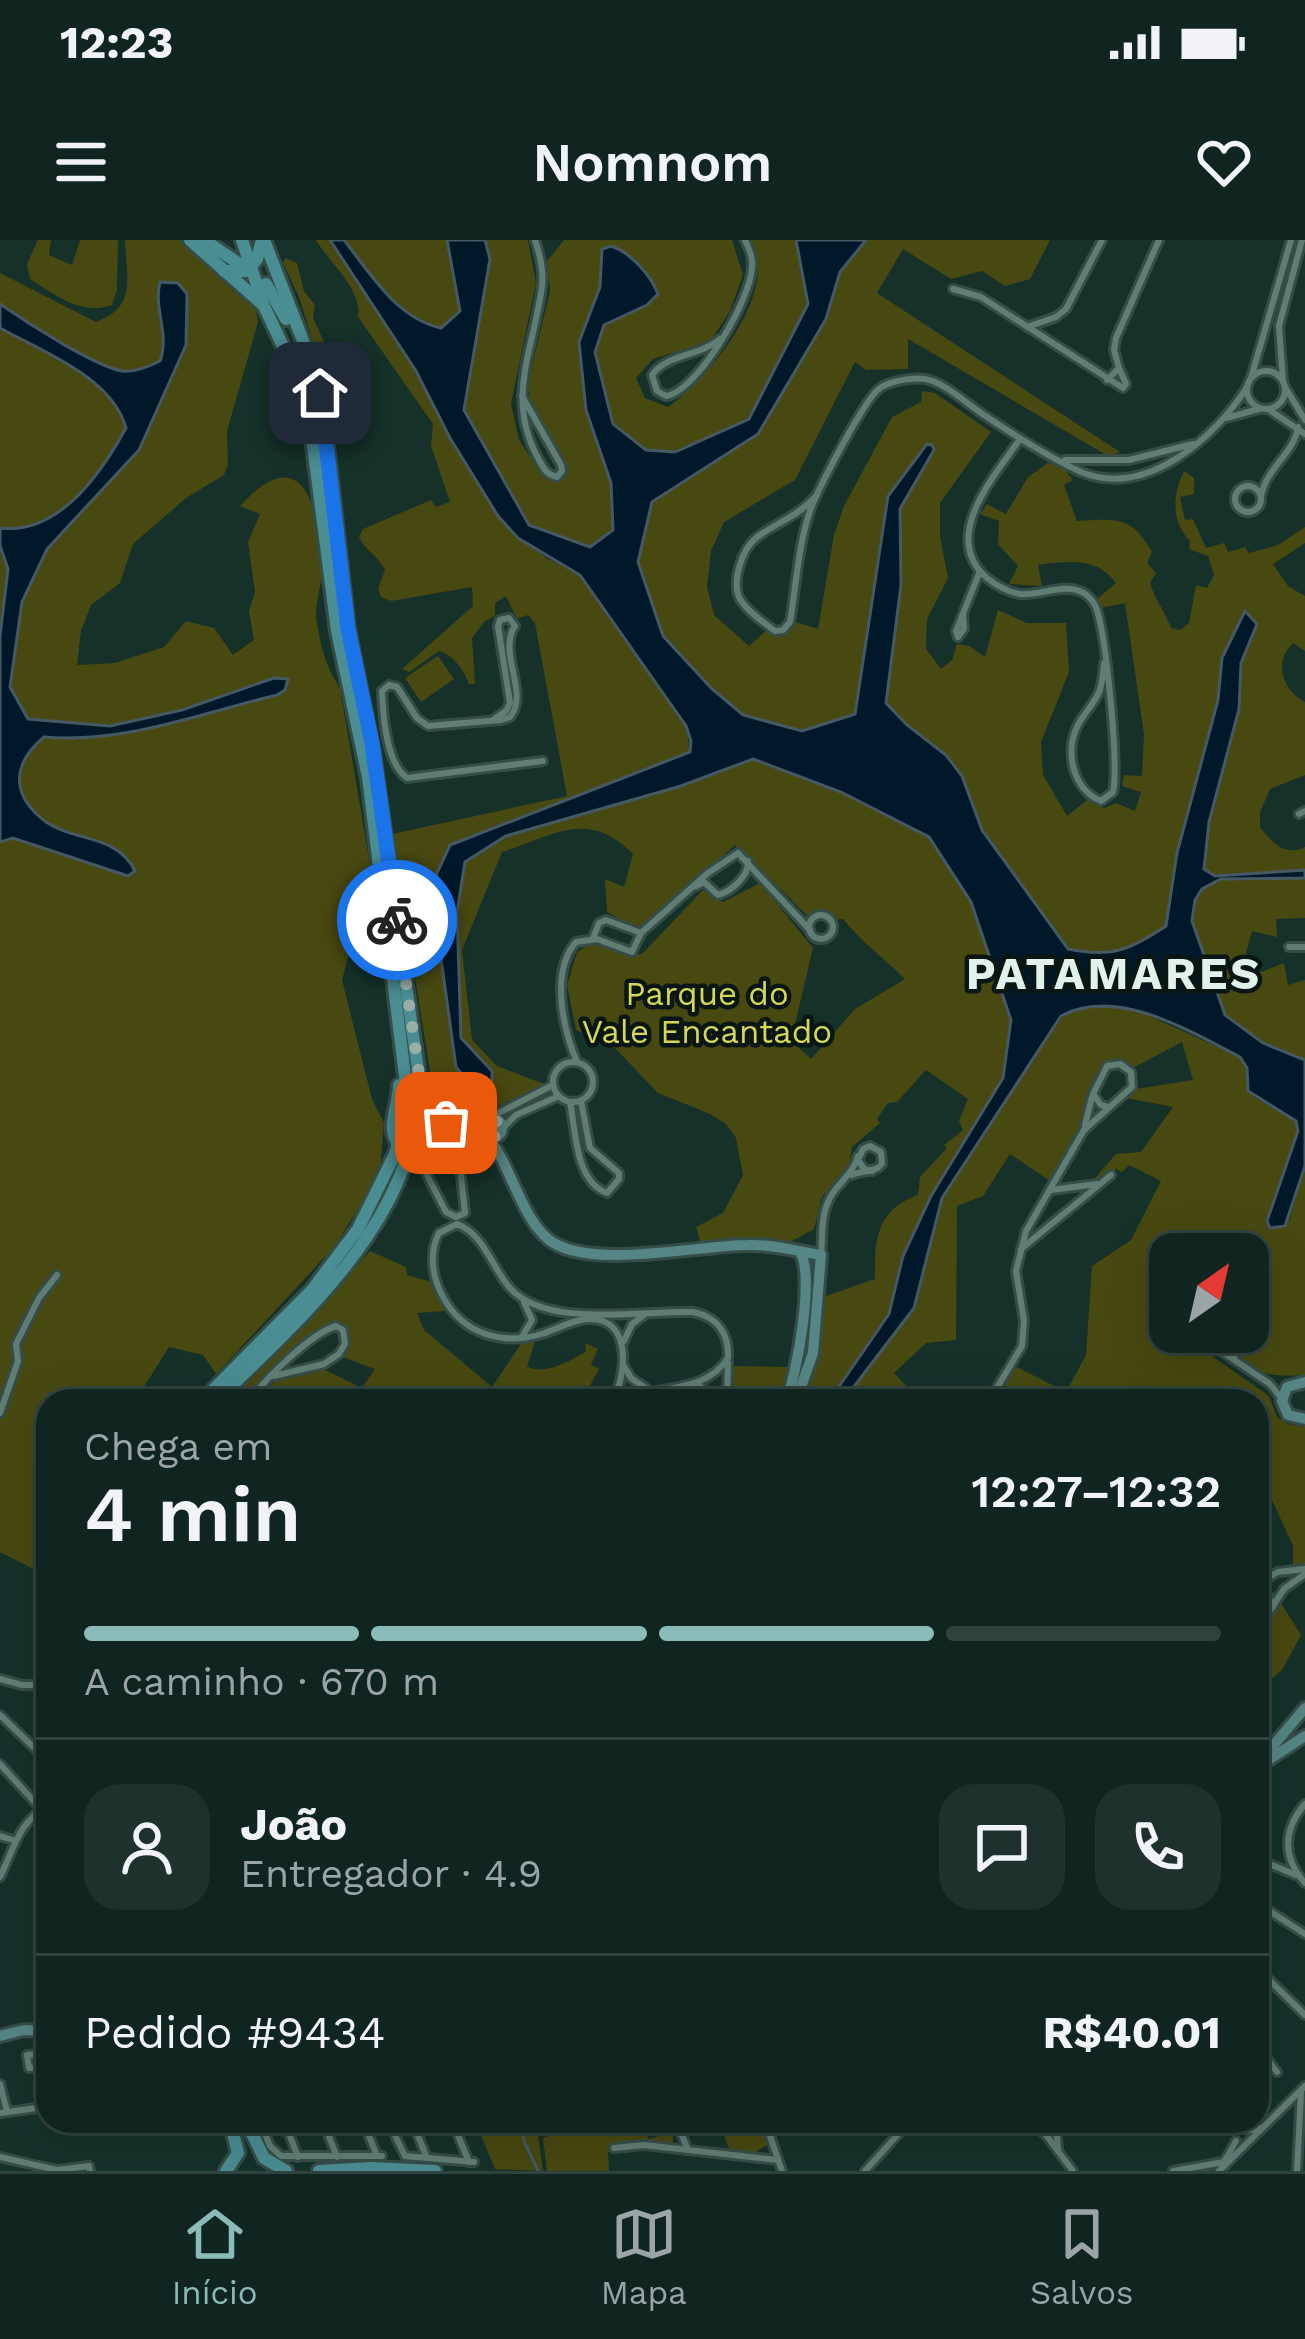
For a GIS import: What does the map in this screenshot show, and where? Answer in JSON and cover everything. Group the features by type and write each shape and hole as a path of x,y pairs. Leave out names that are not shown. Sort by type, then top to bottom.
{"main road":[{"path":"190,240 264,306"},
{"path":"205,240 246,267 279,303 300,354 328,451"},
{"path":"242,241 246,267"},
{"path":"242,241 253,253 262,244"},
{"path":"223,271 238,274 262,244"},
{"path":"262,244 316,377 348,629 379,745 407,1092 404,1148"},
{"path":"228,1389 319,1296 357,1250 392,1195 419,1087 384,826 379,745 338,631 312,439 296,374 264,306 261,279 270,277 286,298"},
{"path":"386,1177 399,1096 394,1028 398,1006"},
{"path":"419,1087 438,1110 461,1120 498,1120 502,1156"},
{"path":"436,1126 438,1110"},
{"path":"488,1119 482,1126 539,1230 564,1249 640,1255 754,1244 821,1255 813,1353 800,1389"},
{"path":"214,1389 324,1276 404,1148 446,1123 487,1136 495,1137 501,1131"},
{"path":"392,1125 404,1148"},
{"path":"790,1389 798,1366 806,1262 800,1252"},
{"path":"804,1286 818,1293"},
{"path":"803,1300 818,1293"},
{"path":"1300,1382 1282,1401 1288,1415 1305,1419"},
{"path":"1269,1752 1305,1708"},
{"path":"1269,1758 1305,1736"},
{"path":"0,2036 36,2030"},
{"path":"226,2171 238,2153 233,2133"},
{"path":"252,2133 264,2158 286,2171"},
{"path":"319,2171 435,2171"}],"street":[{"path":"522,396 561,465 556,477 545,470 525,432 522,396 542,286 536,240"},
{"path":"720,339 706,350 659,366 652,376 657,391 666,396 679,393 705,366 720,339 751,277 752,256 745,240"},
{"path":"1027,327 1049,321 1066,309 1102,240"},
{"path":"953,289 981,297 1107,380 1125,387 1116,338 1159,240"},
{"path":"817,495 797,515 752,541 745,552 737,586 742,602 775,631 790,622 807,521 817,495 880,388 918,379 934,382 1020,439 1084,473 1136,474 1166,466 1223,420 1247,387 1291,240"},
{"path":"1223,420 1243,410 1282,402 1279,326 1302,240"},
{"path":"1107,380 1119,368"},
{"path":"1251,378 1271,371 1305,420"},
{"path":"1247,387 1248,398 1298,427 1305,437 1267,476 1236,495 1241,509 1254,510 1267,476"},
{"path":"1294,444 1298,427"},
{"path":"1020,439 977,504 970,522 970,542 980,571 1013,592 1072,589 1086,594 1097,610 1104,662 1110,709 1115,787 1101,801 1081,784 1071,752 1076,728 1100,688 1104,662"},
{"path":"1136,474 1137,464 1196,443"},
{"path":"1061,460 1156,455"},
{"path":"1103,461 1103,476"},
{"path":"1249,486 1261,496"},
{"path":"797,515 807,521"},
{"path":"963,615 980,571"},
{"path":"494,720 510,703 498,626 502,618 509,618 515,626 507,640 517,709 510,717 494,720 434,727 423,724 401,691 389,685 381,695 379,745 399,774 412,779 544,761"},
{"path":"1093,704 1110,709"},
{"path":"572,1052 555,1073 554,1085 559,1096 570,1102 591,1092 594,1081 572,1052 561,970 571,947 593,938 632,952 641,933 735,853 748,861 810,930 827,941 833,923 824,915 812,918 810,930"},
{"path":"743,877 748,861"},
{"path":"710,887 714,870"},
{"path":"693,888 704,882 721,895 743,877 762,876"},
{"path":"593,938 599,923 606,920 641,933"},
{"path":"1289,947 1305,946"},
{"path":"563,1064 577,1062"},
{"path":"997,1389 1018,1357 1024,1334 1016,1280 1019,1251 1038,1208 1084,1130 1132,1087 1128,1068 1107,1066 1093,1094 1084,1130"},
{"path":"488,1119 554,1085"},
{"path":"1093,1094 1108,1107"},
{"path":"501,1131 516,1114 559,1096"},
{"path":"570,1102 586,1175 607,1193 619,1173 590,1148 580,1101"},
{"path":"821,1255 828,1202 866,1147 878,1148 882,1164 849,1177"},
{"path":"858,1156 861,1167 872,1171"},
{"path":"459,1157 466,1208 434,1244 434,1274 455,1314 499,1339 520,1339 590,1319 611,1328 623,1346"},
{"path":"1063,1166 1081,1197 1079,1204"},
{"path":"427,1175 446,1212 473,1234 506,1284 522,1299 532,1320 520,1339"},
{"path":"1019,1251 1111,1175"},
{"path":"1048,1191 1102,1183"},
{"path":"1038,1208 1053,1223"},
{"path":"800,1252 821,1230"},
{"path":"0,1413 18,1361 16,1344 40,1296 57,1275"},
{"path":"522,1299 557,1312 693,1312 707,1316 724,1333 725,1389"},
{"path":"617,1389 624,1366 623,1346 632,1324 647,1313"},
{"path":"262,1389 274,1376 298,1352 332,1326 345,1334 345,1344 336,1357 274,1376"},
{"path":"298,1352 305,1367"},
{"path":"1224,1353 1270,1384 1300,1382"},
{"path":"1231,1353 1240,1364"},
{"path":"658,1389 714,1376 728,1358"},
{"path":"624,1366 636,1382 649,1389"},
{"path":"695,1384 704,1389"},
{"path":"1270,1384 1282,1401"},
{"path":"1269,1579 1279,1573 1305,1572"},
{"path":"1269,1613 1284,1589 1305,1572"},
{"path":"1269,1598 1273,1607"},
{"path":"0,1678 36,1685"},
{"path":"0,1715 36,1750"},
{"path":"0,1764 36,1799"},
{"path":"1270,1865 1281,1862 1288,1852 1290,1826 1305,1804"},
{"path":"0,1876 13,1840 36,1817"},
{"path":"0,1836 13,1840"},
{"path":"1288,1852 1302,1880"},
{"path":"1270,1865 1302,1880"},
{"path":"1269,1911 1305,1934"},
{"path":"1269,1980 1305,2014"},
{"path":"1269,2062 1277,2072"},
{"path":"0,2084 3,2112 36,2109"},
{"path":"1269,2122 1303,2088"},
{"path":"1297,2171 1303,2088"},
{"path":"1288,2102 1300,2106"},
{"path":"266,2133 276,2153 380,2156 369,2133"},
{"path":"289,2133 298,2157"},
{"path":"328,2133 338,2157"},
{"path":"393,2133 401,2153 471,2162 458,2133"},
{"path":"417,2133 427,2158"},
{"path":"681,2133 688,2150"},
{"path":"769,2133 782,2171"},
{"path":"867,2170 900,2133"},
{"path":"1058,2133 1058,2170"},
{"path":"1232,2133 1236,2141"},
{"path":"1173,2171 1224,2162 1236,2141 1252,2133"},
{"path":"1219,2171 1258,2133"},
{"path":"1046,2135 1073,2171"},
{"path":"674,2149 682,2136"},
{"path":"755,2155 773,2143"},
{"path":"614,2148 644,2145 778,2160"},
{"path":"2,2160 57,2170 90,2169"}],"green space":[{"path":"38,240 51,240 49,255 72,265 80,240 118,240 117,290 112,305 79,306 30,279 27,264"},
{"path":"125,240 184,240 256,310 258,322 227,431 224,475 186,498 133,544 120,583 91,605 81,631 77,665 115,663 164,647 186,621 214,628 233,655 254,640 249,611 255,592 248,542 260,514 240,506 262,486 280,478 294,480 305,490 321,548 316,611 321,646 340,688 373,882 366,891 342,980 372,1099 384,1123 380,1173 335,1246 216,1374 203,1355 169,1347 143,1389 36,1389 36,1570 0,1552 0,273 96,322 118,308 127,278"},
{"name":"Parque do Vale Encantado","path":"316,240 329,240 416,371 498,516 546,558 580,575 686,726 690,752 450,845 461,1038 457,912 465,862 506,836 681,786 753,759 841,792 929,837 971,902 1011,1020 1003,1078 931,1196 903,1256 889,1314 837,1389 803,1389 823,1297 875,1279 876,1251 886,1217 918,1195 920,1177 947,1148 944,1145 963,1130 959,1121 968,1099 926,1070 897,1102 888,1103 877,1119 880,1123 852,1147 849,1165 822,1197 814,1229 785,1245 763,1239 701,1244 696,1227 723,1213 743,1175 736,1138 726,1124 708,1113 658,1093 614,1047 576,1030 567,985 577,952 590,944 642,954 703,890 723,902 760,883 813,948 791,1041 811,1059 855,1009 905,979 843,919 813,921 735,845 639,930 607,912 605,879 624,887 633,854 616,840 600,832 570,830 502,852 462,950 472,1040 497,1066 544,1084 474,1118 453,1112 434,1096 392,834 567,796 535,623 528,615 517,619 506,596 495,603 495,616 472,638 475,684 469,684 457,664 439,651 409,672 402,669 473,606 472,587 391,601 381,597 378,589 385,570 359,537 363,529 431,500 436,507 450,502 431,446 433,424 358,317 350,286"},
{"path":"344,240 447,240 460,311 441,328 411,315 386,293"},
{"path":"485,240 528,240 536,283 511,404 519,440 545,478 558,479 567,465 531,406 528,383 550,291 547,261 564,240 732,240 743,275 730,311 710,342 653,359 636,378 645,398 668,407 720,355 749,308 757,261 750,240 796,240 808,304 749,419 675,452 647,450 613,424 595,351 604,325 655,300 602,249 600,287 579,342 586,410 611,483 613,530 590,547 529,525 464,410 490,259"},
{"path":"866,240 1050,240 1030,279 1005,286 982,271 951,279 903,249 877,293 1120,452 1108,456 908,339 908,369 866,370 855,362 795,480 724,522 711,551 707,587 714,615 749,646 767,630 779,636 795,622 818,629 834,535 844,506 892,417 921,402 922,391 935,393 991,432 940,503 948,578 927,619 926,649 941,669 952,660 957,644 985,657 998,610 1027,623 1066,623 1069,672 1041,742 1043,775 1067,816 1087,800 1104,808 1116,803 1135,811 1141,792 1122,786 1124,775 1142,776 1144,734 1125,603 1100,608 1097,599 1116,583 1100,569 1071,562 1038,565 1042,586 1009,584 1018,566 998,544 999,521 980,514 987,504 1006,514 1028,477 1048,463 1063,468 1073,480 1064,485 1077,521 1121,522 1145,540 1152,552 1147,563 1156,573 1150,583 1171,628 1180,630 1189,623 1196,585 1207,588 1214,575 1208,556 1189,549 1190,541 1176,516 1177,489 1184,471 1194,478 1194,494 1180,497 1185,520 1193,519 1206,548 1224,543 1228,552 1245,547 1249,553 1278,545 1305,527 1305,543 1273,564 1288,586 1305,596 1305,651 1293,643 1282,667 1291,691 1305,702 1305,775 1270,789 1260,812 1260,827 1285,849 1305,847 1305,870 1214,876 1204,869 1209,822 1239,709 1241,663 1257,624 1222,658 1218,700 1178,853 1166,927 1120,950 1068,949 982,830 962,776 946,755 886,703 901,585 900,509 934,450 888,496 856,714 802,731 743,715 663,636 638,562 652,503 758,434 826,319 839,272"},
{"path":"286,258 297,263 327,348 369,399 367,404 345,391 335,372 322,371 283,263"},
{"path":"438,656 454,679 421,702 405,678"},
{"path":"1305,878 1305,918 1276,919 1277,937 1252,931 1246,953 1254,975 1284,963 1288,985 1305,980 1305,1060 1263,1043 1225,1015 1192,922 1195,899 1202,889 1221,879"},
{"path":"1082,1005 1136,1010 1240,1057 1254,1097 1296,1120 1298,1131 1267,1221 1289,1221 1305,1166 1305,1375 1258,1371 1239,1353 1269,1353 1269,1233 1149,1233 1149,1353 1208,1353 1259,1389 1068,1389 1086,1355 1092,1266 1131,1240 1161,1181 1129,1165 1122,1172 1116,1169 1103,1179 1094,1179 1116,1154 1141,1152 1173,1107 1126,1098 1136,1089 1193,1080 1182,1042 1131,1069 1116,1060 1105,1062 1092,1083 1077,1136 1050,1181 1010,1154 983,1196 957,1206 956,1340 926,1343 894,1373 909,1389 852,1389 914,1308 942,1198 1061,1016"},
{"path":"370,1251 406,1267 407,1275 432,1282 445,1311 417,1313 424,1330 492,1387 521,1344 535,1341 527,1367 558,1366 586,1352 585,1343 598,1349 591,1365 599,1369 588,1389 266,1389 291,1367 319,1367 362,1388 375,1369 340,1356 347,1342 341,1326 329,1323 259,1389 241,1389"},
{"path":"733,1366 789,1367 783,1389 734,1389"},
{"path":"1017,1367 1060,1389 998,1389"},
{"path":"1269,1396 1277,1417 1305,1427 1305,1565 1293,1566 1293,1546 1269,1493"},
{"path":"1281,1603 1301,1635 1282,1670 1269,1681 1269,1620"},
{"path":"480,2133 538,2133 543,2171 495,2169"},
{"path":"557,2133 645,2133 649,2139 674,2133 672,2146 608,2152 609,2171 547,2171 543,2138"},
{"path":"723,2133 766,2133 770,2143 756,2152 730,2151"}],"water":[{"path":"330,240 344,240 398,305 441,328 460,311 447,240 485,240 490,259 464,410 529,525 590,547 613,530 611,483 586,410 579,342 600,287 602,249 611,246 632,259 658,294 647,305 604,325 595,352 613,424 646,450 675,452 749,419 808,304 796,240 866,240 840,272 826,319 758,434 652,502 638,562 663,636 743,715 802,731 855,714 888,496 927,444 932,445 934,450 900,509 901,585 886,703 946,755 962,776 982,830 1068,949 1120,950 1166,926 1177,853 1218,700 1222,658 1245,611 1257,624 1241,663 1239,709 1209,822 1204,869 1215,876 1305,870 1305,878 1221,879 1202,889 1192,921 1225,1015 1263,1043 1305,1060 1305,1166 1285,1226 1270,1228 1267,1221 1298,1131 1296,1121 1248,1091 1247,1068 1240,1057 1176,1025 1129,1009 1083,1008 1061,1016 942,1198 914,1308 852,1389 837,1389 889,1314 903,1256 931,1196 1003,1078 1011,1020 971,902 929,837 841,792 753,759 681,786 506,836 465,862 457,912 461,1038 492,1071 486,1086 471,1085 456,1067 431,886 450,845 690,752 691,741 686,726 580,575 518,538 498,516 416,371"},
{"path":"160,282 178,283 187,294 186,345 139,450 47,549 22,602 10,687 28,719 110,726 182,710 274,678 288,679 285,690 277,695 191,718 103,736 44,737 33,747 20,780 34,812 57,828 118,851 135,871 128,876 13,838 0,842 0,636 8,569 0,528 21,528 59,512 90,482 126,428 118,410 91,380 0,328 0,304 95,361 132,371 160,361"}],"waterway":[{"path":"523,2133 538,2171"}],"way so far":[{"path":"397,920 422,1094 447,1115 471,1121 492,1118 502,1126 492,1138 446,1123"}],"district":[{"name":"PATAMARES","path":"1114,973"}],"route":[{"path":"320,393 348,629 372,743 397,920"}]}
